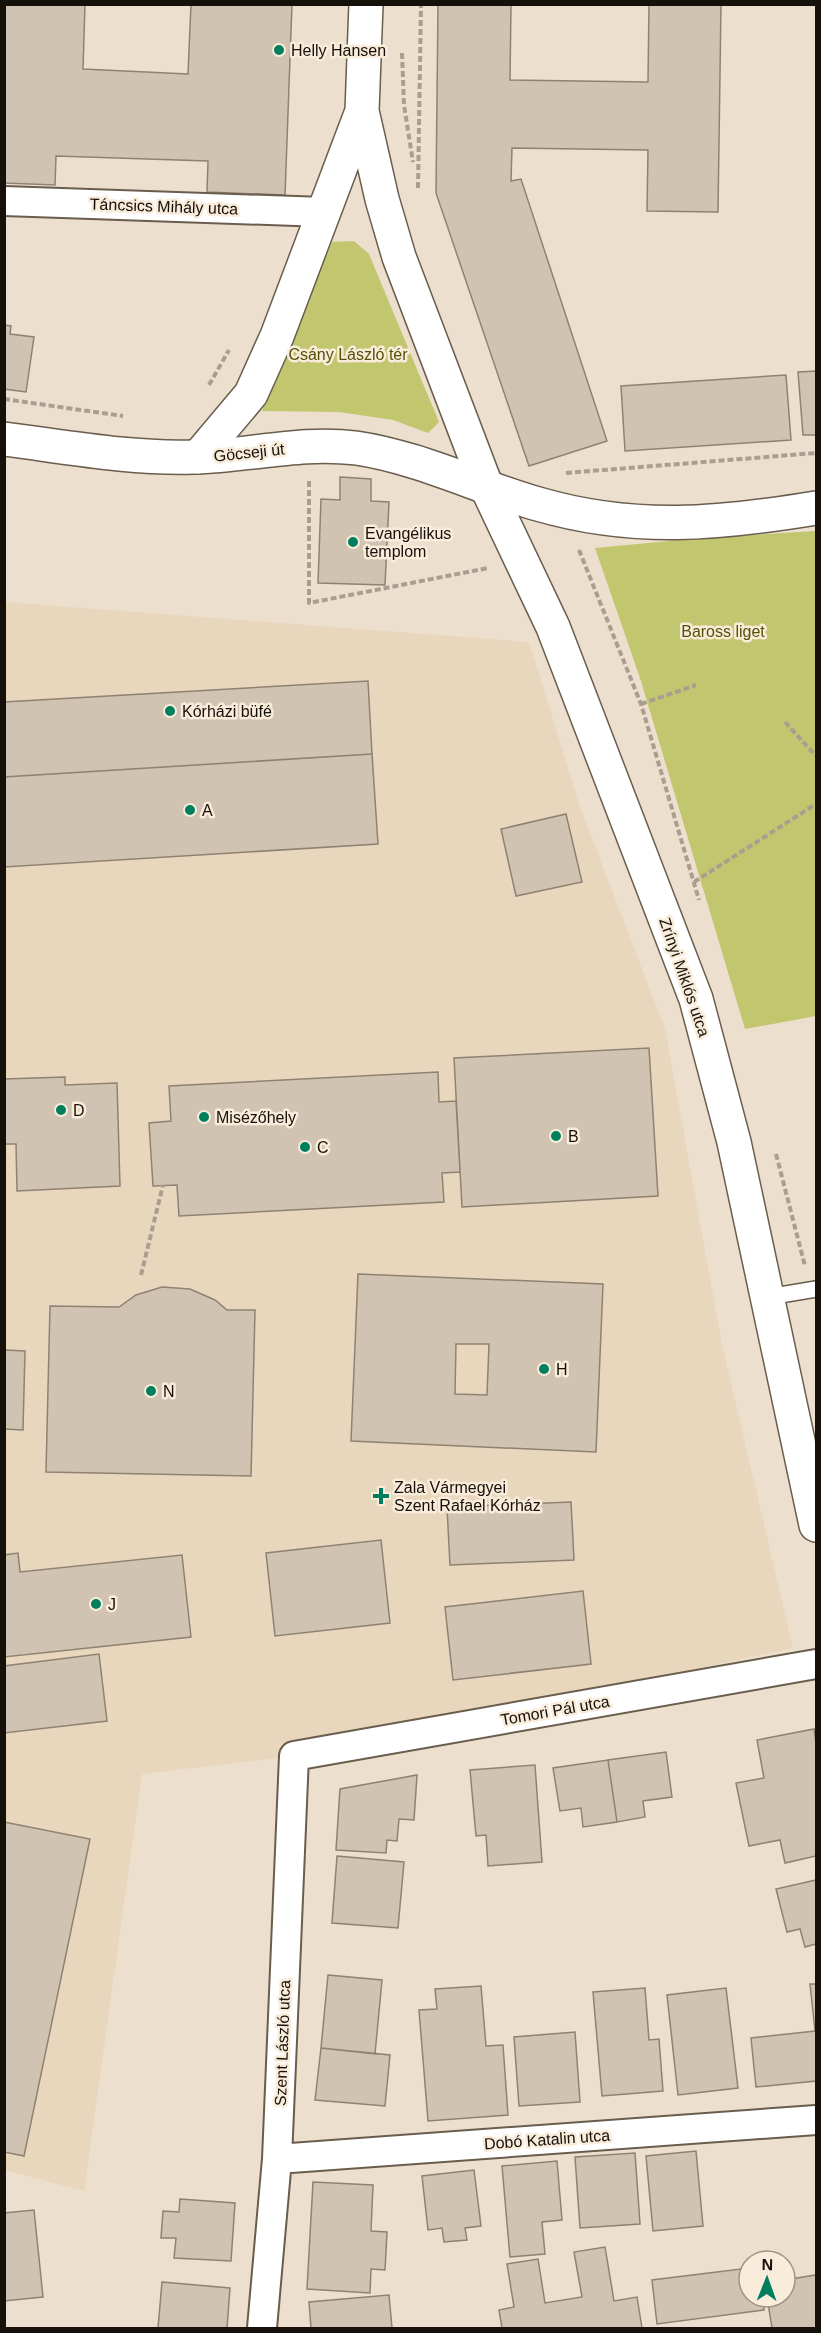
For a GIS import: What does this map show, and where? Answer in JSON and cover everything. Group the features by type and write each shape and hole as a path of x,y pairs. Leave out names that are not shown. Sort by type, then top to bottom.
{"street":[{"path":"366,4 362,111 382,199 399,257 487,488"},
{"path":"198,457 251,394 278,336 362,111"},
{"name":"Táncsics Mihály utca","path":"4,201 324,212"},
{"name":"Göcseji út","path":"4,439 167,458 322,445 357,448 393,455 487,488 585,517 653,524 735,520 816,508"},
{"name":"Zrínyi Miklós utca","path":"487,488 553,627 696,999 734,1142 816,1525"},
{"name":"Tomori Pál utca","path":"294,1756 816,1664"},
{"name":"Szent László utca","path":"262,2328 277,2159 294,1756"},
{"name":"Dobó Katalin utca","path":"277,2159 816,2120"}],"lane":[{"path":"768,1297 816,1289"}],"path":[{"path":"402,46 404,105 418,198 421,4"},
{"path":"206,390 232,345"},
{"path":"4,399 134,417"},
{"path":"558,473 816,453"},
{"path":"309,477 309,603 490,568"},
{"path":"641,704 696,685"},
{"path":"785,722 816,756"},
{"path":"694,882 816,804"},
{"path":"141,1275 162,1185"}],"shaded area":[{"name":"Zala Vármegyei Szent Rafael Kórház","path":"4,602 529,642 580,807 665,1029 722,1345 793,1648 294,1756 142,1774 84,2191 4,2170"}],"green space":[{"name":"Csány László tér","path":"354,241 369,254 439,422 428,433 393,420 339,412 262,411 332,242"},
{"name":"Baross liget","path":"816,531 816,1016 745,1029 640,678 595,548 701,538"}],"building":[{"path":"4,4 85,4 83,69 188,74 191,4 292,4 285,195 207,192 208,161 56,156 55,185 4,183"},
{"path":"438,4 511,4 510,80 648,82 649,4 721,4 718,212 647,211 648,150 512,148 511,181 521,179 607,441 529,466 436,193"},
{"path":"4,325 11,326 10,334 34,337 26,392 4,389"},
{"path":"816,371 816,435 803,435 798,372"},
{"path":"786,375 791,440 625,451 621,386"},
{"name":"Evangélikus templom","path":"340,477 371,479 371,501 389,502 385,585 318,583 321,499 340,500"},
{"path":"368,681 372,754 4,777 4,702"},
{"name":"A","path":"372,754 378,844 4,867 4,777"},
{"path":"566,814 582,882 516,896 501,829"},
{"name":"B","path":"649,1048 658,1196 462,1207 454,1058"},
{"name":"C","path":"438,1072 439,1102 456,1101 460,1172 442,1173 444,1202 179,1216 177,1185 153,1186 149,1123 171,1121 169,1086"},
{"name":"D","path":"65,1077 65,1085 117,1083 120,1186 17,1191 16,1144 5,1144 4,1079"},
{"name":"H","path":"358,1274 603,1284 596,1452 351,1441","holes":["456,1344 489,1344 487,1395 455,1394"]},
{"name":"N","path":"162,1287 190,1289 215,1300 227,1310 255,1310 251,1476 46,1472 50,1306 119,1307 136,1295"},
{"path":"4,1350 25,1351 23,1430 4,1429"},
{"path":"571,1502 574,1560 450,1565 447,1507"},
{"path":"381,1540 390,1623 275,1636 266,1553"},
{"name":"J","path":"18,1553 20,1572 182,1555 191,1637 4,1657 4,1555"},
{"path":"583,1591 591,1664 453,1680 445,1607"},
{"path":"99,1654 107,1721 4,1733 4,1666"},
{"path":"814,1729 816,1856 785,1863 780,1840 749,1846 736,1783 764,1778 757,1740"},
{"path":"666,1752 672,1797 643,1801 645,1817 617,1822 608,1760"},
{"path":"608,1760 617,1822 583,1827 581,1808 560,1811 553,1768"},
{"path":"535,1765 542,1862 488,1866 486,1835 476,1836 470,1770"},
{"path":"417,1775 414,1820 399,1819 397,1841 387,1840 386,1853 336,1850 340,1789"},
{"path":"4,1822 90,1839 24,2156 4,2152"},
{"path":"337,1856 404,1862 398,1928 332,1923"},
{"path":"816,1880 816,1944 805,1947 800,1929 787,1932 776,1889"},
{"path":"328,1975 382,1980 375,2054 321,2048"},
{"path":"810,1984 816,1984 816,2081 756,2087 751,2038 815,2031"},
{"path":"481,1986 486,2046 503,2045 508,2115 428,2121 419,2010 437,2009 435,1989"},
{"path":"645,1988 649,2040 659,2039 663,2091 602,2096 593,1992"},
{"path":"726,1988 738,2088 678,2095 667,1995"},
{"path":"575,2032 580,2102 519,2106 514,2037"},
{"path":"321,2048 390,2055 385,2106 315,2100"},
{"path":"696,2151 703,2226 653,2231 646,2156"},
{"path":"635,2153 640,2224 580,2228 575,2157"},
{"path":"557,2161 562,2220 542,2222 545,2254 510,2257 502,2166"},
{"path":"474,2170 481,2226 465,2228 467,2240 444,2242 442,2228 428,2230 422,2176"},
{"path":"313,2182 373,2185 371,2231 387,2232 385,2270 371,2269 370,2293 307,2289"},
{"path":"180,2199 235,2203 231,2261 174,2258 176,2238 161,2238 163,2211 179,2212"},
{"path":"34,2210 43,2297 4,2301 4,2213"},
{"path":"605,2247 614,2301 637,2297 642,2328 502,2328 499,2310 514,2307 507,2264 538,2259 545,2303 582,2297 574,2252"},
{"path":"737,2269 737,2309 764,2310 657,2324 652,2280"},
{"path":"816,2275 816,2328 772,2328 769,2309 797,2309 797,2278"},
{"path":"162,2282 230,2288 227,2328 158,2328"},
{"path":"389,2295 392,2328 311,2328 309,2302"}],"place":[{"name":"Helly Hansen","path":"279,50"},
{"name":"Evangélikus templom","path":"353,542"},
{"name":"Kórházi büfé","path":"170,711"},
{"name":"A","path":"190,810"},
{"name":"D","path":"61,1110"},
{"name":"Misézőhely","path":"204,1117"},
{"name":"B","path":"556,1136"},
{"name":"C","path":"305,1147"},
{"name":"H","path":"544,1369"},
{"name":"N","path":"151,1391"},
{"name":"Zala Vármegyei Szent Rafael Kórház","path":"381,1496"},
{"name":"J","path":"96,1604"}]}
